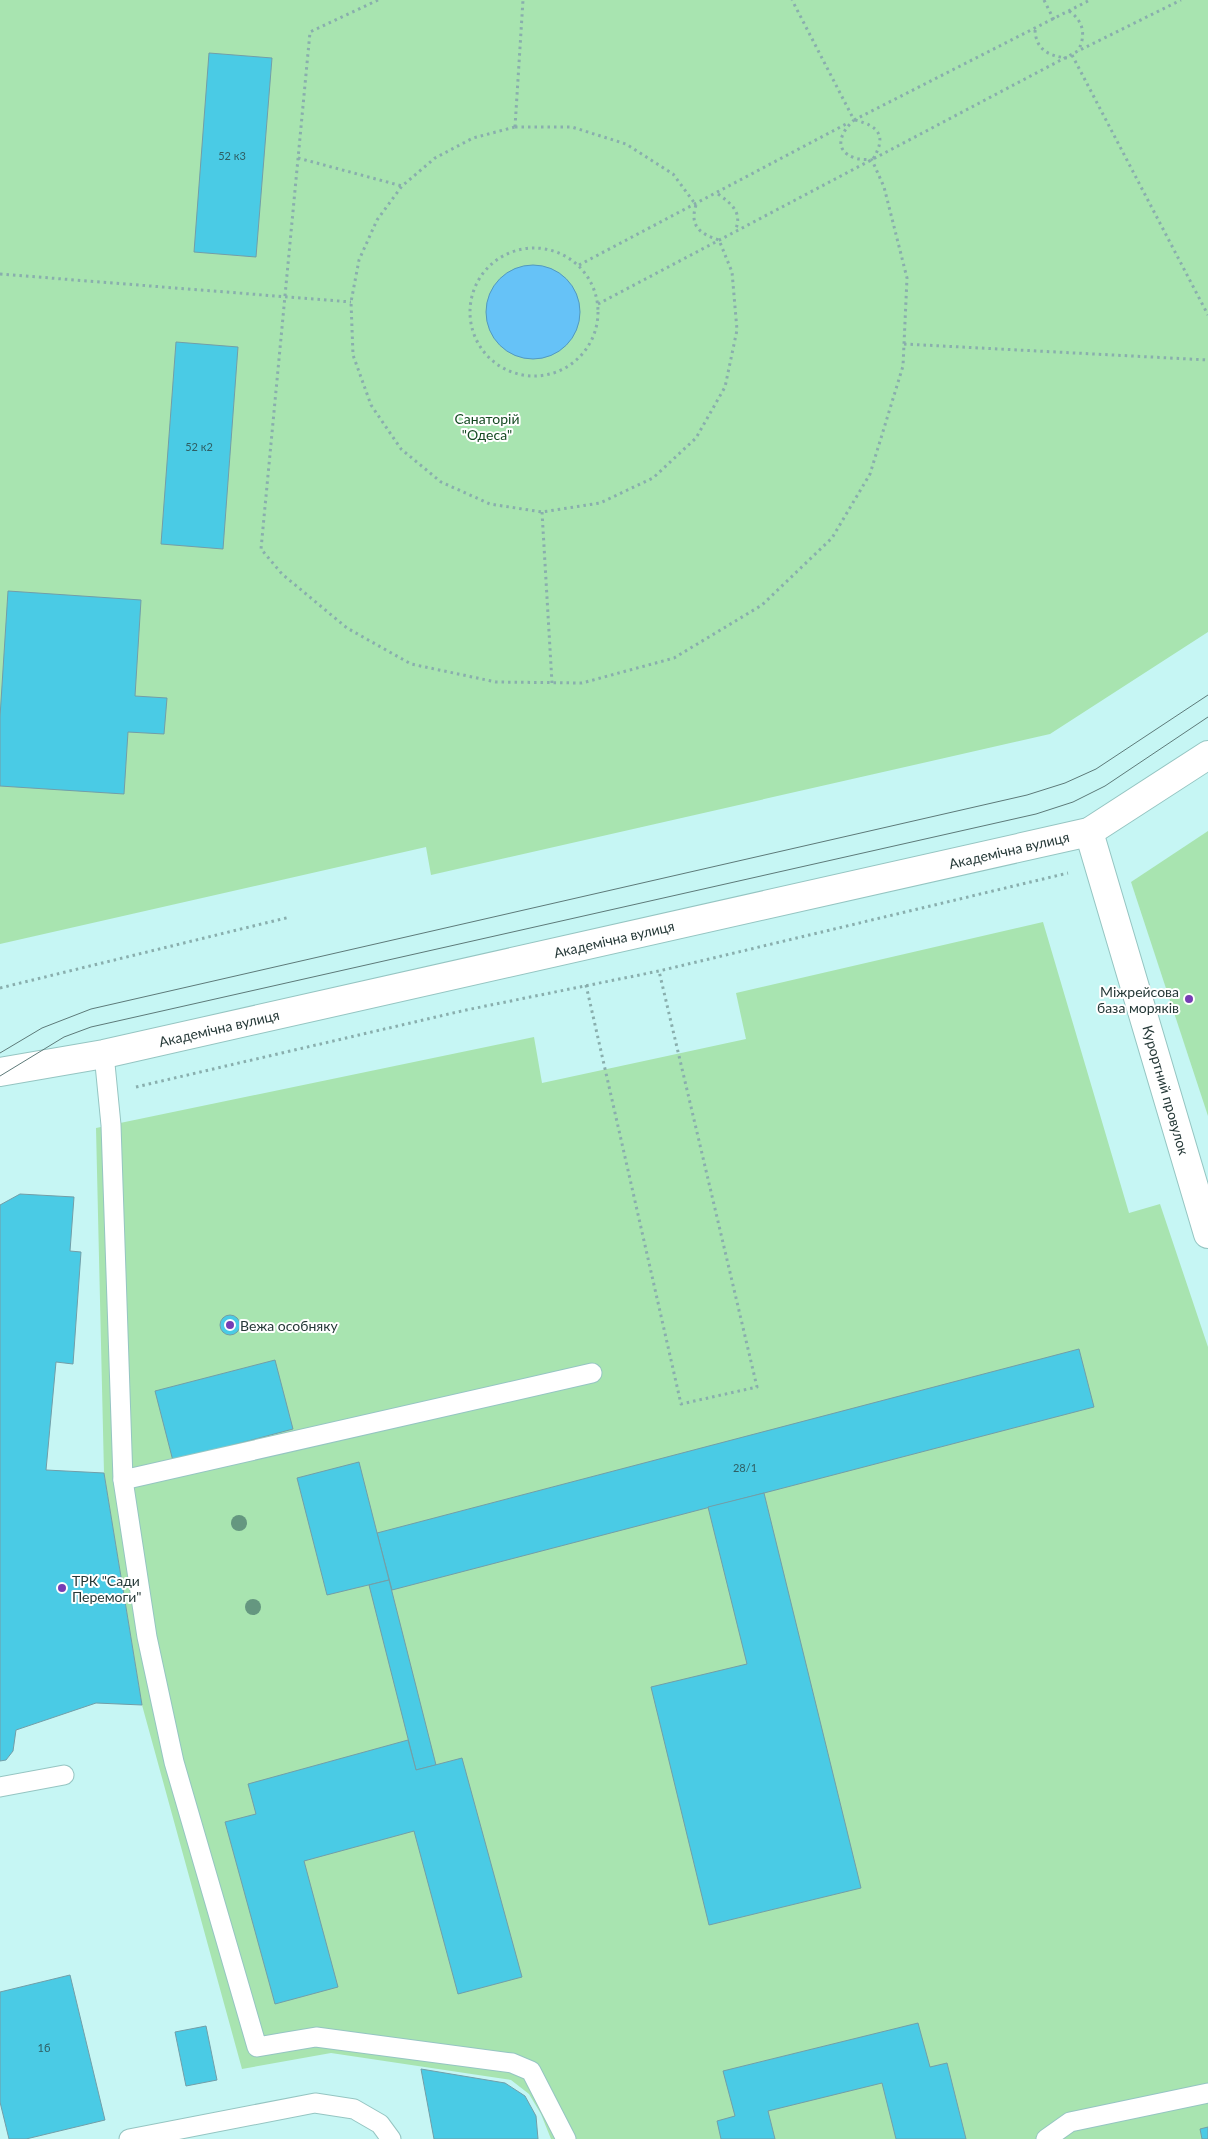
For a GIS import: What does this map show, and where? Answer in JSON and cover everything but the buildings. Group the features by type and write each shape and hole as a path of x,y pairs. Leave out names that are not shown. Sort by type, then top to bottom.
{"street":[{"name":"Академічна вулиця","path":"0,1072 104,1054 1089,832 1208,755"},
{"name":"Курортний провулок","path":"1089,832 1208,1234"}],"lane":[{"path":"104,1054 108,1093 122,1480 147,1637 174,1762 257,2047 316,2037 512,2063 531,2072 566,2139"},
{"path":"122,1480 592,1373"},
{"path":"0,1787 64,1775"},
{"path":"1046,2139 1070,2122 1208,2093"},
{"path":"138,2138 315,2103 354,2109 380,2124 391,2139"}],"path":[{"path":"378,0 310,32 261,549 282,574 347,628 411,664 496,682 582,683 674,658 762,605 832,538 870,474 903,366 907,278 884,187 872,160"},
{"path":"515,127 523,0"},
{"path":"792,0 854,120 870,124 877,130 880,140 878,151 872,160"},
{"path":"1044,0 1054,20"},
{"path":"579,266 718,194 854,120 1054,20 1090,0"},
{"path":"598,304 1072,54 1181,0"},
{"path":"1069,11 1082,24 1082,43 1078,52"},
{"path":"1036,29 1037,42 1044,52 1067,58"},
{"path":"1072,54 1208,315"},
{"path":"854,120 845,128 840,138 843,149 854,158 872,160"},
{"path":"515,127 572,127 626,144 673,174 696,205 693,215 696,227 704,235 719,240 732,272 738,330 725,387 696,438 654,478 600,504 542,512 490,504 441,482 401,449 371,405 354,355 351,302 359,260 377,220 402,186 435,158 473,138 515,127"},
{"path":"298,158 402,186"},
{"path":"718,194 732,204 736,211 739,222 735,232"},
{"path":"539,247 560,252 579,266 591,280 598,304 599,321 592,342 579,360 560,371 539,377 518,374 498,365 482,350 472,331 469,310 473,290 484,272 499,258 518,249 539,247"},
{"path":"0,274 351,302"},
{"path":"904,344 1208,360"},
{"path":"542,512 552,683"},
{"path":"108,1093 466,1010 659,971 1099,865"},
{"path":"0,988 290,917"},
{"path":"586,985 681,1404 757,1387 659,971"}],"green space":[{"name":"Санаторій \"Одеса\"","path":"0,0 1208,0 1208,632 1050,734 431,875 426,847 0,944"},
{"name":"Міжрейсова база моряків","path":"1208,831 1208,1116 1131,882"},
{"path":"1043,922 1129,1213 1160,1204 1208,1347 1208,2139 551,2139 541,2114 529,2094 511,2080 331,2053 242,2069 142,1705 104,1473 96,1128 534,1037 542,1083 746,1039 736,993"}],"water":[{"path":"533,265 551,269 566,279 576,294 580,312 576,330 566,345 551,355 533,359 515,355 500,345 490,330 486,312 490,294 500,279 515,269"}],"tram line":[{"path":"0,1053 42,1028 91,1009 1027,795 1065,783 1096,769 1208,695"},
{"path":"0,1076 64,1037 91,1027 1036,814 1073,802 1105,786 1208,717"}],"place":[{"name":"Міжрейсова база моряків","path":"1189,999"},
{"name":"Вежа особняку","path":"230,1325"},
{"name":"ТРК \"Сади Перемоги\"","path":"62,1588"}]}
